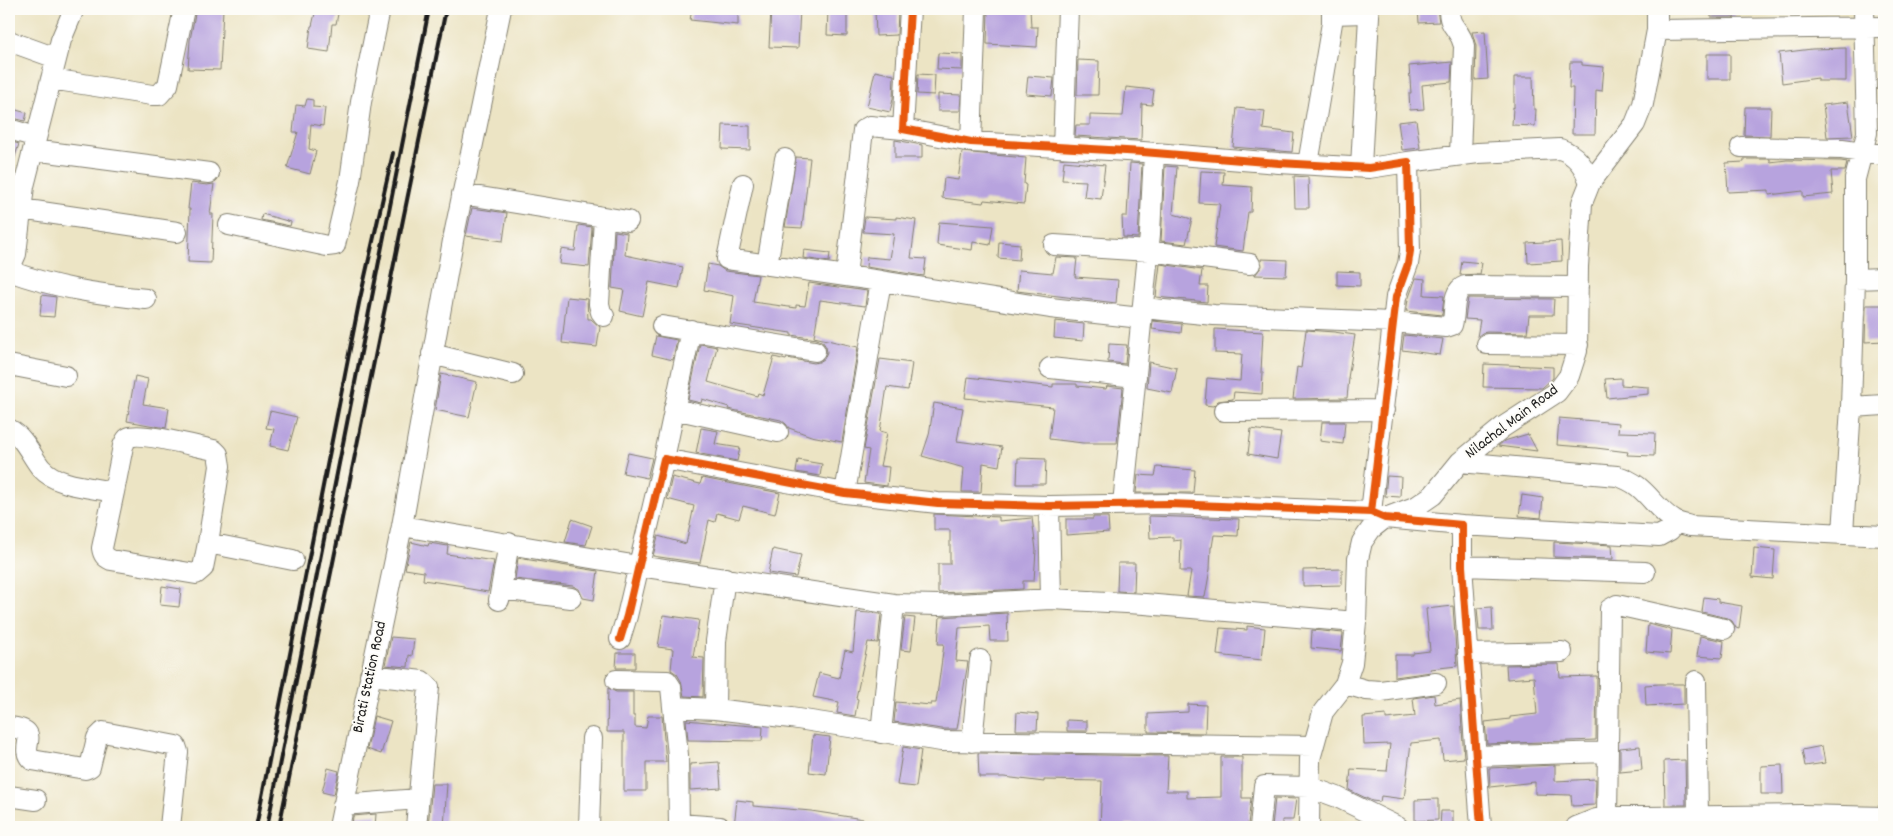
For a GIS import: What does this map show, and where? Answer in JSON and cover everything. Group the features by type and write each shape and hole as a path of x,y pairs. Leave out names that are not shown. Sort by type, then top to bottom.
{"street":[{"path":"9,266 16,254 24,186 56,58 61,40 74,9"},
{"path":"51,79 152,96 159,95 168,85 184,9"},
{"path":"229,225 327,246 334,245 350,181 361,102 380,9"},
{"name":"Birati Station Road","path":"339,827 402,526 462,194 501,9"},
{"path":"903,129 910,9"},
{"path":"970,142 976,9"},
{"path":"1063,148 1068,9"},
{"path":"1449,9 1449,21 1460,33 1464,46 1460,155"},
{"name":"Nilachal Main Road","path":"1309,827 1310,759 1313,746 1323,712 1345,684 1352,663 1356,622 1358,559 1362,542 1378,515 1416,506 1433,495 1460,462 1503,427 1557,392 1569,376 1578,351 1578,287 1582,203 1590,183 1635,124 1643,104 1657,30 1657,9"},
{"path":"1308,164 1332,11 1365,13 1369,16 1361,167"},
{"path":"1657,30 1871,21 1867,133 1855,179 1855,279 1843,533"},
{"path":"9,41 56,58"},
{"path":"846,276 863,130 870,126 903,129 970,142 1369,168 1500,151 1560,149 1570,152 1581,163 1590,183"},
{"path":"9,128 35,144 209,173"},
{"path":"1741,148 1842,149 1884,155"},
{"path":"1123,504 1149,251 1154,153"},
{"path":"767,265 785,159"},
{"path":"1378,515 1384,410 1396,297 1408,264 1410,251 1408,162"},
{"path":"743,184 727,259 1050,308 1393,322 1450,327 1454,322 1457,292 1461,287 1578,287"},
{"path":"462,194 628,221"},
{"path":"21,209 177,232"},
{"path":"604,218 599,304 604,316"},
{"path":"1054,245 1149,251 1250,264"},
{"path":"9,271 36,281 68,289 146,299"},
{"path":"1855,279 1884,278"},
{"path":"845,493 881,281"},
{"path":"662,326 815,351"},
{"path":"620,638 627,616 664,459 690,330"},
{"path":"1487,344 1578,345"},
{"path":"432,354 513,374"},
{"path":"9,365 66,376"},
{"path":"1050,368 1136,377"},
{"path":"1850,407 1884,405"},
{"path":"674,409 778,432"},
{"path":"1224,411 1384,410"},
{"path":"9,429 24,441 40,467 58,480 114,492"},
{"path":"130,436 144,436 214,450 218,454 220,466 208,543 203,568 196,574 111,560 105,557 102,548 123,446 130,436"},
{"path":"664,459 845,493 938,503 1049,506 1123,504 1378,515 1462,525 1659,536 1670,530 1676,522"},
{"path":"1460,462 1617,476 1629,479 1639,486 1676,522 1699,526 1884,536"},
{"path":"1049,506 1051,599"},
{"path":"1462,525 1462,566 1481,827"},
{"path":"402,526 638,566 894,604 939,605 1051,599 1145,604 1328,618 1356,622"},
{"path":"208,543 293,560"},
{"path":"509,543 500,596 571,598"},
{"path":"1462,566 1645,572"},
{"path":"715,709 716,642 725,578"},
{"path":"881,733 894,604"},
{"path":"1607,817 1609,614 1613,606 1617,605 1724,629"},
{"path":"1468,654 1562,652"},
{"path":"972,742 980,660"},
{"path":"370,675 422,681 429,687 416,827"},
{"path":"616,680 667,681 671,687 678,755 679,826 720,827"},
{"path":"1696,681 1698,816"},
{"path":"1345,684 1366,690 1381,691 1436,683"},
{"path":"673,707 715,709 792,718 941,741 1313,746"},
{"path":"9,727 24,729 27,732 29,736 29,759 85,769 90,767 98,738 103,732 176,746 178,752 170,827"},
{"path":"589,827 592,738"},
{"path":"1476,756 1607,752"},
{"path":"1260,827 1264,786 1310,787 1337,797 1398,827"},
{"path":"9,796 36,800"},
{"path":"343,805 418,799"},
{"path":"1576,827 1607,817 1646,822 1698,816 1838,822 1884,817"}],"building":[{"path":"196,9 223,9 220,70 188,69 190,40"},
{"path":"316,9 339,9 336,24 332,24 329,52 308,49 311,26"},
{"path":"692,9 738,9 738,25 690,20"},
{"path":"771,9 800,9 798,48 769,47"},
{"path":"828,9 847,9 847,36 827,35"},
{"path":"875,9 898,9 897,35 876,36"},
{"path":"988,9 1030,9 1031,27 1038,27 1037,47 987,44"},
{"path":"1418,9 1437,9 1439,22 1419,23"},
{"path":"1710,9 1734,9 1735,17 1711,17"},
{"path":"1485,31 1488,79 1475,80 1476,46 1472,32"},
{"path":"1846,48 1846,81 1818,81 1818,78 1782,83 1779,53 1812,49"},
{"path":"938,53 962,54 962,70 937,69"},
{"path":"1707,54 1730,54 1730,79 1707,79"},
{"path":"1078,60 1099,61 1098,95 1077,95"},
{"path":"1452,62 1451,82 1422,85 1424,109 1410,110 1409,66"},
{"path":"1570,62 1582,62 1582,65 1604,67 1602,91 1596,90 1595,134 1572,134 1573,88 1569,88"},
{"path":"875,71 894,75 893,99 890,112 867,107"},
{"path":"918,74 935,75 934,95 917,94"},
{"path":"1028,76 1054,78 1052,96 1026,94"},
{"path":"1514,77 1533,77 1534,109 1536,109 1535,126 1512,125"},
{"path":"1126,87 1154,90 1152,105 1142,104 1141,140 1075,136 1076,125 1090,125 1090,115 1123,116"},
{"path":"938,94 961,95 960,111 938,111"},
{"path":"307,99 313,100 313,107 325,108 323,126 311,124 309,149 316,151 310,174 287,168 298,132 293,132 296,105 305,106"},
{"path":"1848,102 1853,136 1827,137 1823,105"},
{"path":"1745,107 1771,107 1770,136 1744,135"},
{"path":"9,108 27,113 25,121 9,117"},
{"path":"1237,108 1265,111 1263,129 1294,133 1292,152 1233,147"},
{"path":"1416,120 1420,148 1402,150 1398,122"},
{"path":"723,125 750,126 750,150 722,149"},
{"path":"895,140 922,145 922,158 895,158"},
{"path":"9,141 19,144 12,166 9,166"},
{"path":"962,152 1026,158 1024,204 984,200 983,203 942,198 944,178 958,180"},
{"path":"796,157 810,158 802,228 785,227"},
{"path":"1744,159 1770,159 1770,162 1787,160 1841,161 1847,163 1845,171 1831,171 1833,194 1803,197 1803,191 1769,195 1769,190 1728,192 1726,163 1744,162"},
{"path":"1064,161 1105,165 1101,199 1084,197 1086,181 1062,180"},
{"path":"1130,163 1142,164 1138,238 1123,237 1122,216 1127,216"},
{"path":"1165,166 1177,167 1173,214 1192,219 1186,244 1161,241"},
{"path":"1201,171 1224,172 1223,185 1252,187 1251,212 1248,212 1243,251 1214,247 1220,204 1199,203"},
{"path":"1294,176 1308,177 1309,208 1295,208"},
{"path":"191,183 214,184 210,214 213,214 211,263 188,262 190,209 188,209"},
{"path":"472,208 507,213 503,241 466,236"},
{"path":"262,214 291,222 290,226 261,220"},
{"path":"865,217 896,219 896,217 916,220 911,258 926,259 924,276 866,267 867,257 890,259 894,234 863,232"},
{"path":"939,222 993,226 990,245 973,242 972,250 937,245"},
{"path":"578,225 592,227 589,267 559,264 561,249 575,251"},
{"path":"615,231 627,233 625,255 683,267 679,288 649,282 642,316 620,311 624,290 612,288"},
{"path":"1561,241 1562,261 1528,263 1527,243"},
{"path":"999,242 1020,244 1019,260 998,258"},
{"path":"804,250 830,253 829,262 803,258"},
{"path":"1056,257 1077,258 1075,277 1118,280 1116,303 1017,291 1019,270 1053,273"},
{"path":"1261,259 1287,260 1286,276 1255,275 1262,266"},
{"path":"1462,261 1482,263 1480,274 1460,275"},
{"path":"708,264 718,266 725,271 758,275 753,302 796,308 796,305 805,306 809,283 867,291 865,306 820,300 814,337 858,347 842,442 811,436 789,428 781,420 728,409 729,407 702,399 701,403 688,400 700,344 717,347 708,382 757,396 758,393 763,395 774,357 814,363 824,359 827,352 823,342 817,339 730,324 734,296 704,290"},
{"path":"1160,264 1202,270 1200,286 1208,286 1207,302 1156,297"},
{"path":"1337,271 1360,272 1360,286 1337,285"},
{"path":"1416,278 1425,279 1424,295 1444,296 1442,315 1406,311"},
{"path":"42,295 56,297 54,317 40,316"},
{"path":"567,297 587,299 588,319 591,319 600,327 597,347 562,343"},
{"path":"1468,298 1554,299 1553,315 1529,315 1527,333 1487,332 1477,337 1480,320 1465,319"},
{"path":"1866,305 1882,305 1884,341 1865,342"},
{"path":"1055,321 1084,324 1083,341 1054,338"},
{"path":"1153,321 1182,324 1181,333 1152,329"},
{"path":"1215,329 1263,332 1262,394 1234,392 1233,399 1218,401 1213,406 1205,405 1207,378 1240,381 1242,354 1215,353"},
{"path":"1306,330 1355,335 1348,378 1347,398 1293,399 1297,367 1301,368"},
{"path":"1404,335 1443,339 1440,355 1402,350"},
{"path":"656,336 677,340 673,360 652,355"},
{"path":"1109,344 1127,345 1125,364 1108,362"},
{"path":"880,359 912,363 908,390 887,387 880,431 887,433 880,466 889,467 887,486 864,483 869,450 864,449"},
{"path":"1149,362 1177,368 1172,393 1147,388"},
{"path":"1484,364 1553,367 1553,378 1542,388 1483,387"},
{"path":"441,374 477,382 469,417 435,410"},
{"path":"135,376 148,379 143,404 169,408 166,428 127,421"},
{"path":"968,377 1053,387 1053,384 1077,384 1077,386 1106,389 1107,386 1123,388 1117,443 1083,443 1049,439 1053,407 965,398"},
{"path":"1621,378 1621,385 1648,387 1648,394 1607,398 1605,379"},
{"path":"934,403 963,408 957,441 1002,447 999,466 983,463 981,492 962,492 964,468 922,456 929,435"},
{"path":"270,411 297,417 288,450 270,446 274,429 266,428"},
{"path":"1559,418 1619,423 1618,432 1655,433 1654,456 1627,455 1628,452 1557,445"},
{"path":"1322,422 1345,422 1343,444 1320,441"},
{"path":"701,428 718,431 715,444 740,448 737,461 696,453"},
{"path":"1251,429 1281,433 1277,459 1248,454"},
{"path":"1528,434 1537,451 1498,446 1504,441"},
{"path":"628,453 652,458 647,478 623,473"},
{"path":"1018,458 1046,459 1045,484 1017,484"},
{"path":"798,460 822,464 820,476 796,472"},
{"path":"1157,467 1195,470 1193,493 1136,493 1138,475 1155,476"},
{"path":"1387,476 1401,477 1400,497 1385,496"},
{"path":"672,477 700,484 702,478 780,493 775,514 743,506 739,519 717,513 715,522 709,520 700,563 653,556 658,536 686,544 694,506 667,499"},
{"path":"1522,495 1543,498 1541,518 1519,516"},
{"path":"934,514 999,517 999,521 1032,518 1036,550 1034,581 1023,581 1023,589 938,593 938,564 950,564 950,530 934,530"},
{"path":"1149,516 1239,519 1238,536 1214,535 1205,597 1187,596 1191,571 1180,571 1181,540 1173,541 1173,537 1150,538"},
{"path":"1093,517 1108,517 1109,532 1066,535 1066,519 1093,519"},
{"path":"572,519 592,526 586,545 565,542"},
{"path":"411,542 428,546 429,543 448,546 447,554 494,561 488,592 464,588 464,586 423,580 424,572 405,569"},
{"path":"1554,542 1612,545 1613,559 1554,557"},
{"path":"1754,548 1775,550 1773,579 1752,577"},
{"path":"773,549 801,555 796,577 768,573"},
{"path":"518,558 598,571 594,600 583,598 579,589 573,586 515,579"},
{"path":"1118,563 1135,563 1134,592 1117,591"},
{"path":"1342,569 1342,585 1303,586 1303,570"},
{"path":"162,586 181,589 179,607 160,605"},
{"path":"1704,597 1718,599 1718,602 1742,606 1739,629 1727,618 1702,612"},
{"path":"1453,606 1457,666 1430,669 1431,672 1395,677 1395,655 1413,655 1413,653 1430,651 1426,609"},
{"path":"1492,607 1493,630 1479,630 1477,608"},
{"path":"857,612 881,614 878,643 868,642 856,698 858,699 855,716 837,713 839,702 813,697 819,673 839,678 845,650 853,652"},
{"path":"1007,613 1008,641 990,641 989,626 959,628 956,661 968,662 957,729 942,729 894,722 896,702 931,705 931,703 936,703 944,644 938,644 940,617"},
{"path":"663,615 699,620 693,657 704,658 703,697 684,696 681,681 677,674 671,670 673,649 658,647"},
{"path":"905,617 915,618 911,651 901,650"},
{"path":"1648,624 1672,630 1670,654 1646,652"},
{"path":"1247,626 1265,628 1262,660 1217,655 1220,628 1247,630"},
{"path":"1312,630 1343,633 1341,651 1311,648"},
{"path":"1700,636 1724,641 1722,658 1697,656"},
{"path":"391,637 414,639 412,656 409,655 408,667 385,665"},
{"path":"617,653 635,653 635,668 616,668"},
{"path":"1559,664 1560,677 1597,676 1596,740 1487,744 1485,722 1537,714 1534,677 1507,679 1506,665"},
{"path":"1684,684 1684,704 1646,706 1645,685"},
{"path":"608,688 616,692 633,692 635,727 646,728 648,716 662,716 666,762 646,762 646,791 624,791 624,732 607,732"},
{"path":"1434,695 1435,704 1460,700 1464,758 1443,760 1441,740 1411,743 1404,799 1381,796 1380,802 1372,801 1349,790 1351,769 1387,771 1390,744 1364,745 1363,717 1386,715 1386,719 1415,716 1413,698"},
{"path":"1188,704 1206,705 1205,733 1148,732 1148,714 1188,712"},
{"path":"1017,712 1038,714 1037,730 1016,730"},
{"path":"374,716 391,721 381,754 367,749"},
{"path":"686,720 763,727 762,741 688,740"},
{"path":"1067,720 1087,721 1087,731 1067,731"},
{"path":"813,735 830,737 826,774 809,772"},
{"path":"1640,746 1642,770 1620,772 1620,748"},
{"path":"1822,746 1825,763 1805,766 1802,750"},
{"path":"903,747 921,750 916,787 897,785"},
{"path":"978,753 1168,756 1166,791 1187,791 1187,798 1221,797 1221,757 1242,757 1242,798 1251,798 1248,825 1186,824 1186,827 1182,827 1126,824 1126,827 1100,827 1102,781 1044,780 1044,782 1004,777 979,777"},
{"path":"1685,760 1686,805 1665,805 1664,761"},
{"path":"719,762 721,788 690,790 690,764"},
{"path":"1555,765 1555,781 1596,779 1595,805 1572,806 1571,795 1535,794 1535,782 1490,787 1489,768"},
{"path":"1782,765 1783,794 1761,794 1761,766"},
{"path":"328,768 339,771 334,795 322,792"},
{"path":"432,784 447,784 444,827 428,827"},
{"path":"1275,798 1296,799 1293,820 1282,820 1282,827 1272,827"},
{"path":"1438,799 1438,820 1415,821 1415,800"},
{"path":"737,800 753,802 753,806 811,811 863,819 863,827 734,826"},
{"path":"1441,811 1453,811 1453,827 1440,827"},
{"path":"376,814 375,827 352,827 353,816"}],"railway":[{"path":"267,827 429,9"},
{"path":"279,827 446,9"},
{"path":"256,827 359,303 393,153"}],"cycle path":[{"path":"910,9 903,129 971,142 1143,152 1279,163 1369,168 1408,162 1410,251 1408,264 1396,297 1371,512"},
{"path":"620,639 664,459 845,493 938,503 1049,506 1170,504 1371,512 1385,518 1462,525 1462,566 1481,827"}]}
